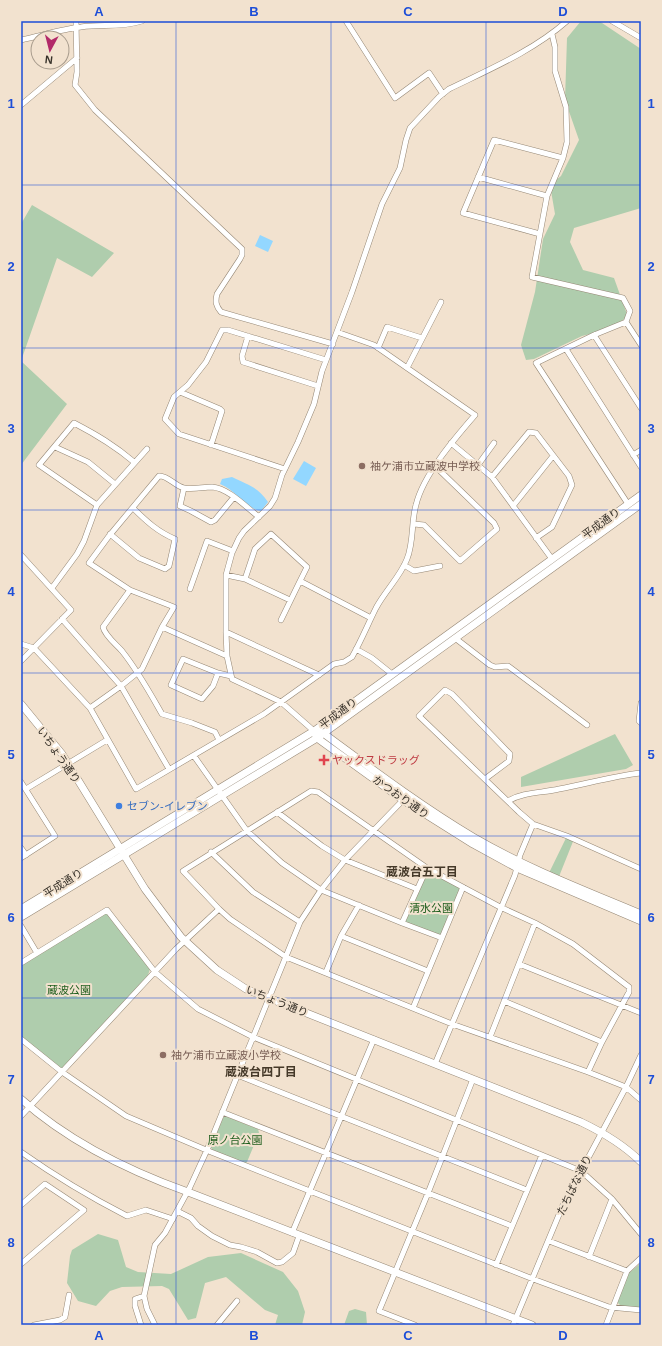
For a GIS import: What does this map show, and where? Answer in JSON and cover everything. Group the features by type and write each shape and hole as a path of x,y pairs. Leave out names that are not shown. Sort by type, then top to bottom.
{"street":[{"path":"76,21 77,72 75,85 95,110 242,249 240,259 217,294 215,301 217,308 221,312 333,344"},
{"path":"21,40 77,28 130,25 142,21"},
{"path":"346,21 395,98 429,73 443,94"},
{"path":"318,734 281,702 232,679 227,656 226,575 233,551 244,531 270,506 314,404 326,360 382,204 400,168 410,128 449,89 525,52 552,34 567,21"},
{"path":"612,21 641,38"},
{"path":"552,34 555,47 555,71 566,107 567,142 563,158 547,196 532,277 623,298 630,311 626,322 594,335 536,364 628,504"},
{"path":"21,105 77,58"},
{"path":"540,234 463,213 494,140 563,158"},
{"path":"478,177 547,196"},
{"path":"407,368 441,302"},
{"path":"626,322 641,344"},
{"path":"378,348 387,327 422,338"},
{"path":"285,469 179,434 165,419 174,398 188,385 206,362 222,330 228,330 326,360"},
{"path":"21,644 34,648 90,708 136,789 194,756 281,702 334,664 344,662 352,656 377,607 408,559 414,524 415,507 418,496 426,479 451,443 475,415 374,345 337,332"},
{"path":"594,335 641,408"},
{"path":"248,336 242,356 243,362 318,386"},
{"path":"566,349 641,468"},
{"path":"180,392 220,408 222,411 211,445"},
{"path":"97,505 39,465 74,423 102,438 134,462"},
{"path":"492,477 529,432 536,433 569,476 572,485 552,527 536,538"},
{"path":"451,443 492,477 552,559"},
{"path":"478,465 494,443"},
{"path":"54,447 88,462 115,484"},
{"path":"52,588 77,554 84,541 97,505 146,448"},
{"path":"633,455 641,450"},
{"path":"513,506 553,456"},
{"path":"414,524 424,525 460,561 498,529 494,523 435,466"},
{"path":"90,708 121,686 145,665 162,627 174,607 130,590 89,562 110,534 159,476 166,477 172,483 184,488 219,488 229,493 259,517"},
{"path":"184,488 180,506 211,522 215,520 234,497"},
{"name":"平成通り","path":"318,734 392,674 641,494"},
{"name":"平成通り","path":"21,909 122,851 318,734 455,638 641,504"},
{"path":"110,534 139,558 165,569 168,566 175,539 160,532 150,525 133,508"},
{"path":"245,580 255,549 271,534 307,567 281,620"},
{"path":"190,589 207,541 233,551"},
{"path":"21,555 71,610 21,661"},
{"path":"404,565 414,571 440,566"},
{"path":"226,575 245,580 290,600"},
{"path":"300,581 371,618"},
{"path":"130,590 103,627 104,632 116,643 138,672 162,714 215,732 219,740"},
{"path":"62,620 121,686 169,769"},
{"path":"162,627 227,656"},
{"path":"226,632 319,675"},
{"path":"455,638 490,665 495,667 508,666 587,725"},
{"path":"356,649 372,658 392,674"},
{"path":"218,673 213,686 202,699 171,685 183,658 218,673 232,676"},
{"path":"485,779 509,761 510,754 452,694 445,690 419,716 518,812 533,824 567,836 641,869"},
{"name":"いちょう通り","path":"21,704 67,764 150,895 184,941 216,970 246,989 568,1116 601,1132 641,1162"},
{"path":"641,704 639,721 641,723"},
{"name":"かつおり通り","path":"318,734 473,837 518,865 641,914"},
{"name":"かつおり通り","path":"318,734 403,800 473,844 641,921"},
{"path":"26,789 107,740"},
{"path":"194,756 247,831 282,863 321,890 442,938"},
{"path":"508,801 516,796 558,790 618,776 641,773"},
{"path":"21,782 55,836 24,856 21,848"},
{"path":"588,1072 602,1042 629,992 629,987 573,944 427,868 314,790 211,852 184,871 218,909 230,919 286,957 452,1024 626,1087 641,1100"},
{"path":"155,1325 147,1309 144,1296 155,1246 165,1233 188,1192 207,1150 300,922 321,890 345,860 408,794"},
{"path":"277,812 322,846 345,860 417,889"},
{"path":"435,1064 518,865 533,824"},
{"name":"平成通り","path":"21,917 122,851"},
{"path":"211,852 253,892 300,922"},
{"path":"402,923 427,868"},
{"path":"413,1008 463,887"},
{"path":"326,972 341,936 359,905"},
{"path":"21,1116 184,941 218,909"},
{"path":"21,963 107,910 155,972 198,1009 253,1037 581,1171 612,1199 641,1234"},
{"path":"490,1037 535,923"},
{"path":"21,926 37,953"},
{"path":"341,936 428,971"},
{"path":"519,964 641,1013"},
{"path":"504,1001 602,1042"},
{"path":"21,1039 62,1072 126,1116 309,1191 533,1279 613,1308 641,1310"},
{"path":"292,1233 374,1039"},
{"name":"たちばな通り","path":"514,1322 563,1205 626,1087 641,1055"},
{"path":"237,1075 527,1190"},
{"path":"415,1325 401,1322 379,1311 473,1079"},
{"path":"21,1099 29,1107 58,1128 108,1158 159,1182 395,1273 514,1322 532,1325"},
{"path":"222,1112 512,1226"},
{"path":"21,1152 53,1174 91,1197 127,1216 146,1210 172,1219"},
{"path":"496,1265 542,1155"},
{"path":"21,1205 45,1184 84,1210 21,1264"},
{"path":"589,1257 612,1199"},
{"path":"177,1211 191,1218 198,1226 212,1236 230,1244 242,1246 257,1252 277,1263 282,1262 293,1253 299,1236"},
{"path":"549,1241 627,1271"},
{"path":"606,1325 627,1271 641,1258"},
{"path":"34,1325 60,1320 64,1317 70,1295"},
{"path":"141,1325 135,1306 135,1299 144,1296"},
{"path":"217,1325 237,1302"}],"green space":[{"path":"581,21 599,21 641,49 641,208 574,228 570,242 583,270 614,278 628,317 606,330 582,336 534,359 526,360 521,345 535,292 543,239 555,214 550,185 561,176 579,140 565,100 567,38"},
{"path":"32,205 114,253 92,277 57,258 21,361 21,224"},
{"path":"21,361 67,404 21,465"},
{"path":"615,734 633,765 626,769 521,787 521,777"},
{"path":"567,836 574,839 558,879 548,875"},
{"name":"清水公園","path":"427,868 463,887 442,938 402,923"},
{"name":"蔵波公園","path":"107,910 150,969 148,975 62,1072 21,1039 21,963"},
{"name":"原ノ台公園","path":"225,1116 258,1129 259,1133 245,1164 213,1152 211,1147"},
{"path":"98,1234 118,1240 126,1267 138,1272 171,1274 208,1257 241,1253 283,1272 298,1291 305,1312 302,1325 275,1325 278,1315 265,1310 226,1277 205,1283 196,1318 188,1320 169,1289 162,1286 122,1287 110,1291 96,1306 78,1301 67,1283 70,1256 72,1250"},
{"path":"641,1263 641,1308 622,1307 617,1302 629,1273"},
{"path":"355,1309 366,1312 367,1325 344,1325 349,1311"}],"water":[{"path":"260,235 273,241 268,252 255,246"},
{"path":"304,461 316,468 306,486 293,479"},
{"path":"232,477 252,487 264,497 268,502 261,511 251,507 231,490 220,484 222,479"}],"place":[{"name":"袖ケ浦市立蔵波中学校","path":"362,466"},
{"name":"ヤックスドラッグ","path":"324,760"},
{"name":"セブン-イレブン","path":"119,806"},
{"name":"袖ケ浦市立蔵波小学校","path":"163,1055"}],"district":[{"name":"蔵波台五丁目","path":"422,872"},
{"name":"蔵波台四丁目","path":"261,1072"}]}
